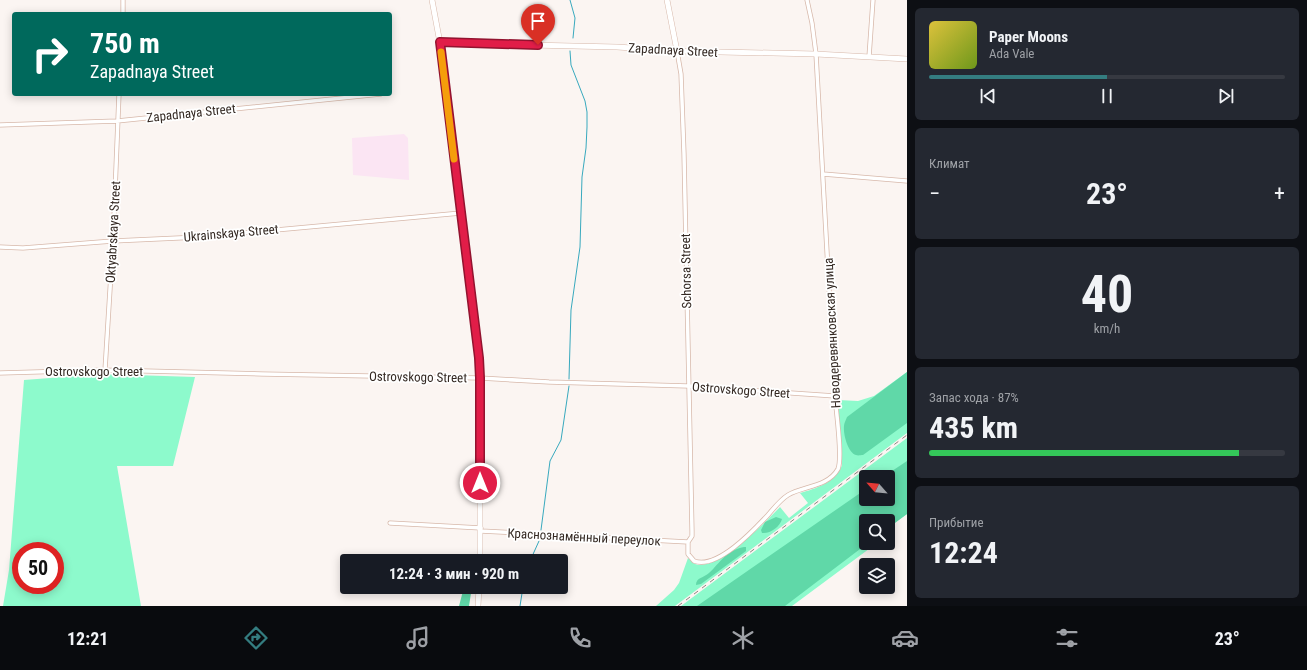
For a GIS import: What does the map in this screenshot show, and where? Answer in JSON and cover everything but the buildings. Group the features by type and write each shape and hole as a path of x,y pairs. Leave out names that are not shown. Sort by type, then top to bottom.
{"main road":[{"path":"432,0 440,42 480,378 480,554"},
{"name":"Schorsa Street","path":"667,0 678,51"},
{"name":"Zapadnaya Street","path":"440,42 617,47 678,51 816,54 907,59"},
{"path":"478,606 479,594"}],"street":[{"path":"122,12 123,0"},
{"name":"Новодеревянковская улица","path":"688,542 688,554 694,561 702,562 713,560 749,535 787,496 814,486 833,475 838,469 839,459 816,54 808,0"},
{"path":"868,57 873,0"},
{"name":"Schorsa Street","path":"678,51 681,74 684,154 692,531 692,536 688,542"},
{"name":"Oktyabrskaya Street","path":"105,370 113,241 119,96"},
{"name":"Zapadnaya Street","path":"0,125 117,121 361,96"},
{"path":"823,174 907,181"},
{"name":"Ukrainskaya Street","path":"0,247 22,248 113,241 200,237 461,213"},
{"name":"Ostrovskogo Street","path":"0,373 105,370 480,378 549,382 688,386 835,396"},
{"name":"Краснознамённый переулок","path":"390,523 688,542"}],"shaded area":[{"path":"404,134 408,138 409,180 353,175 352,138"}],"green space":[{"path":"907,372 907,433 675,606 656,606 674,590 679,583 688,558 695,564 705,564 716,561 753,534 780,507 789,518 808,503 800,493 825,484 835,476 842,465 838,400 858,401 874,396"},
{"path":"907,372 907,423 863,455 853,454 848,447 844,434 844,425 847,417"},
{"path":"102,374 195,377 173,466 117,466 141,606 3,606 9,570 24,380"},
{"path":"907,438 907,514 895,523 895,514 859,514 859,550 868,550 792,606 681,606 859,474 859,506 895,506 895,470 864,470"},
{"path":"907,461 907,514 895,523 895,514 859,514 859,550 785,606 697,606 859,494 859,506 895,506 895,470 894,470"},
{"path":"776,517 782,519 779,525 771,531 762,533 761,530 765,522"},
{"path":"746,547 746,551 701,584 696,585 697,580 707,575 724,557 732,551"},
{"path":"462,594 471,594 469,606 459,606"}],"waterway":[{"path":"570,0 575,18 573,38"},
{"path":"569,379 571,310 580,247 582,177 587,127 585,101 571,65 570,51"},
{"path":"541,530 550,461 561,440 569,386"},
{"path":"533,554 539,541"},
{"path":"520,606 522,594"}],"railway":[{"path":"678,606 907,435"}],"slow traffic":[{"path":"441,52 454,159"}],"route":[{"path":"480,483 479,358 440,42 538,45"}]}
